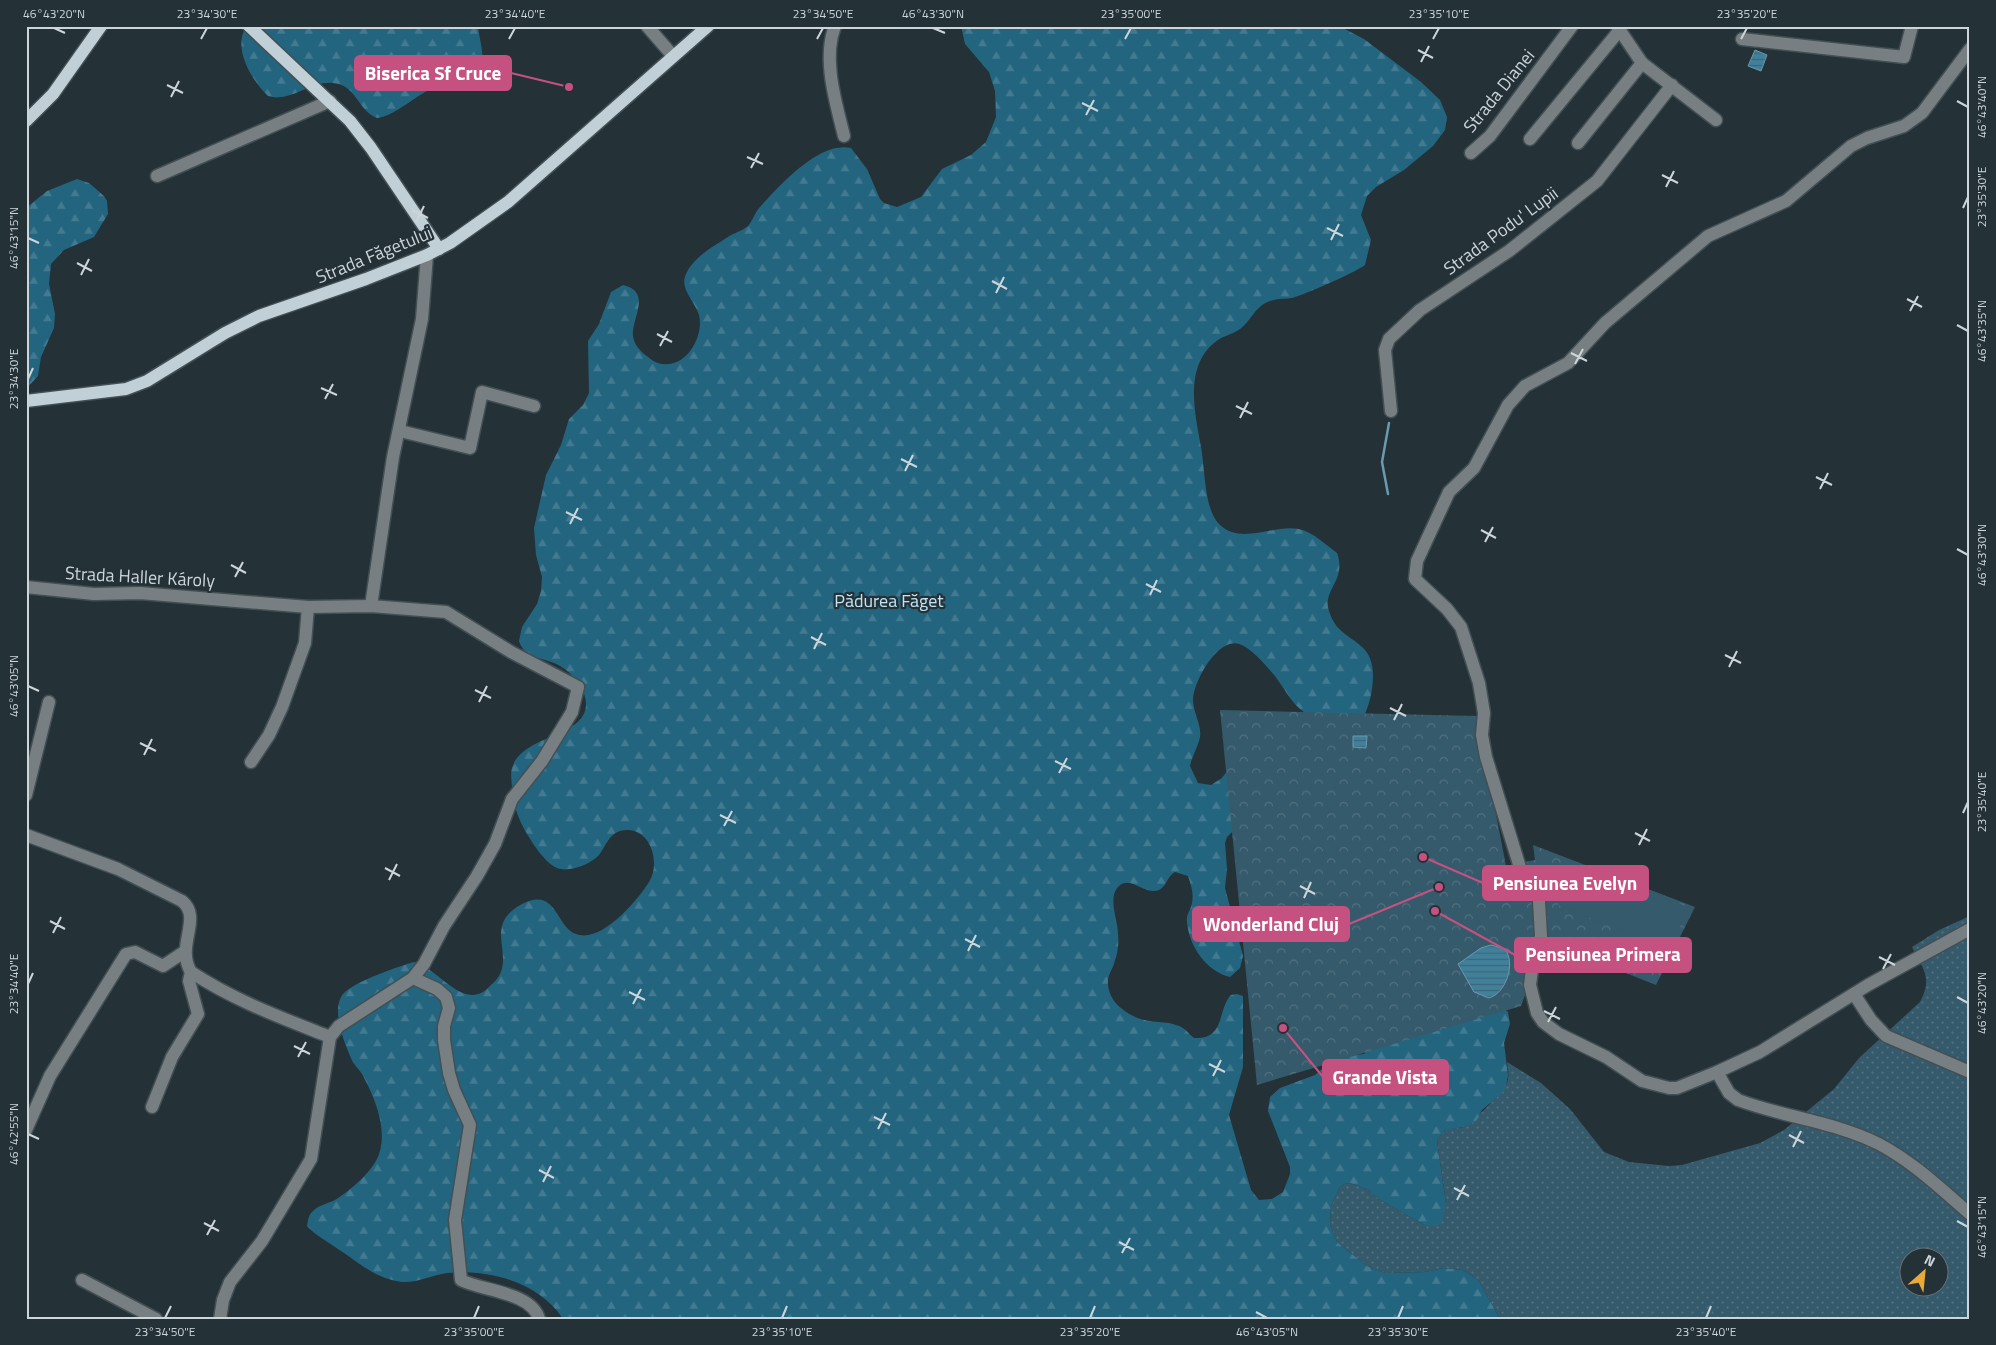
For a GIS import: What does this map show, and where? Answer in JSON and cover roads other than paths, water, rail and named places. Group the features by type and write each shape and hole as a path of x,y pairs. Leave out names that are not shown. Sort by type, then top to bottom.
{"main road":[{"path":"26,121 53,94 101,26"},
{"path":"249,26 330,101 350,121 372,148 433,252"},
{"name":"Strada Făgetului","path":"26,401 126,389 147,380 225,333 259,316 366,279 433,252 488,218 508,202 708,26"}],"street":[{"path":"647,26 673,56"},
{"path":"835,26 832,34 831,81 844,136"},
{"name":"Strada Dianei","path":"1471,153 1490,136 1572,26"},
{"path":"1742,39 1904,57 1912,26"},
{"path":"1530,139 1618,28 1630,42 1642,63 1716,120"},
{"path":"1970,49 1922,113 1904,126 1867,138 1852,146 1786,201 1708,236 1605,323 1568,362 1525,386 1508,405 1474,468 1449,492 1417,561 1415,579 1447,608 1461,627 1479,683 1484,713 1482,735 1486,757 1522,874 1536,879 1538,884 1541,936 1533,962 1530,986 1537,1013 1553,1030 1606,1057 1635,1077 1651,1084 1678,1088 1760,1052 1854,994 1970,928"},
{"path":"1578,144 1642,63"},
{"name":"Strada Podu' Lupii","path":"1391,412 1385,350 1390,339 1420,310 1509,251 1598,181 1672,85"},
{"path":"157,176 330,101"},
{"path":"371,606 393,457 400,431 422,319 433,252"},
{"path":"400,431 470,448 482,392 534,406"},
{"name":"Strada Haller Károly","path":"26,587 94,594 140,594 308,607 371,606 446,612 511,652 578,687 572,712 542,761 512,799 495,844 414,978"},
{"path":"251,762 268,735 282,707 305,643 308,607"},
{"path":"26,795 49,702"},
{"path":"26,835 118,869 188,905 191,915 184,952 186,965 191,972 232,997 263,1012 330,1038"},
{"path":"26,1130 50,1076 126,954 135,952 164,966 184,952"},
{"path":"152,1107 172,1057 198,1014 189,981 191,972"},
{"path":"220,1319 223,1300 230,1282 262,1241 311,1159 330,1038 339,1026 414,978 437,989 446,997 448,1008 444,1026 444,1040 449,1073 454,1090 470,1125 455,1220 461,1280 524,1300 536,1311 539,1319"},
{"path":"1854,994 1871,1020 1886,1036 1970,1072"},
{"path":"1717,1072 1729,1093 1738,1100 1859,1136 1879,1144 1911,1164 1970,1214"},
{"path":"82,1280 156,1319"}],"waterway":[{"path":"1388,494 1382,462 1389,423"}],"place":[{"name":"Biserica Sf Cruce","path":"569,87"},
{"name":"Pensiunea Evelyn","path":"1423,857"},
{"name":"Wonderland Cluj","path":"1439,887"},
{"name":"Pensiunea Primera","path":"1435,911"},
{"name":"Grande Vista","path":"1283,1028"}],"park label":[{"name":"Pădurea Făget","path":"889,601"}]}
